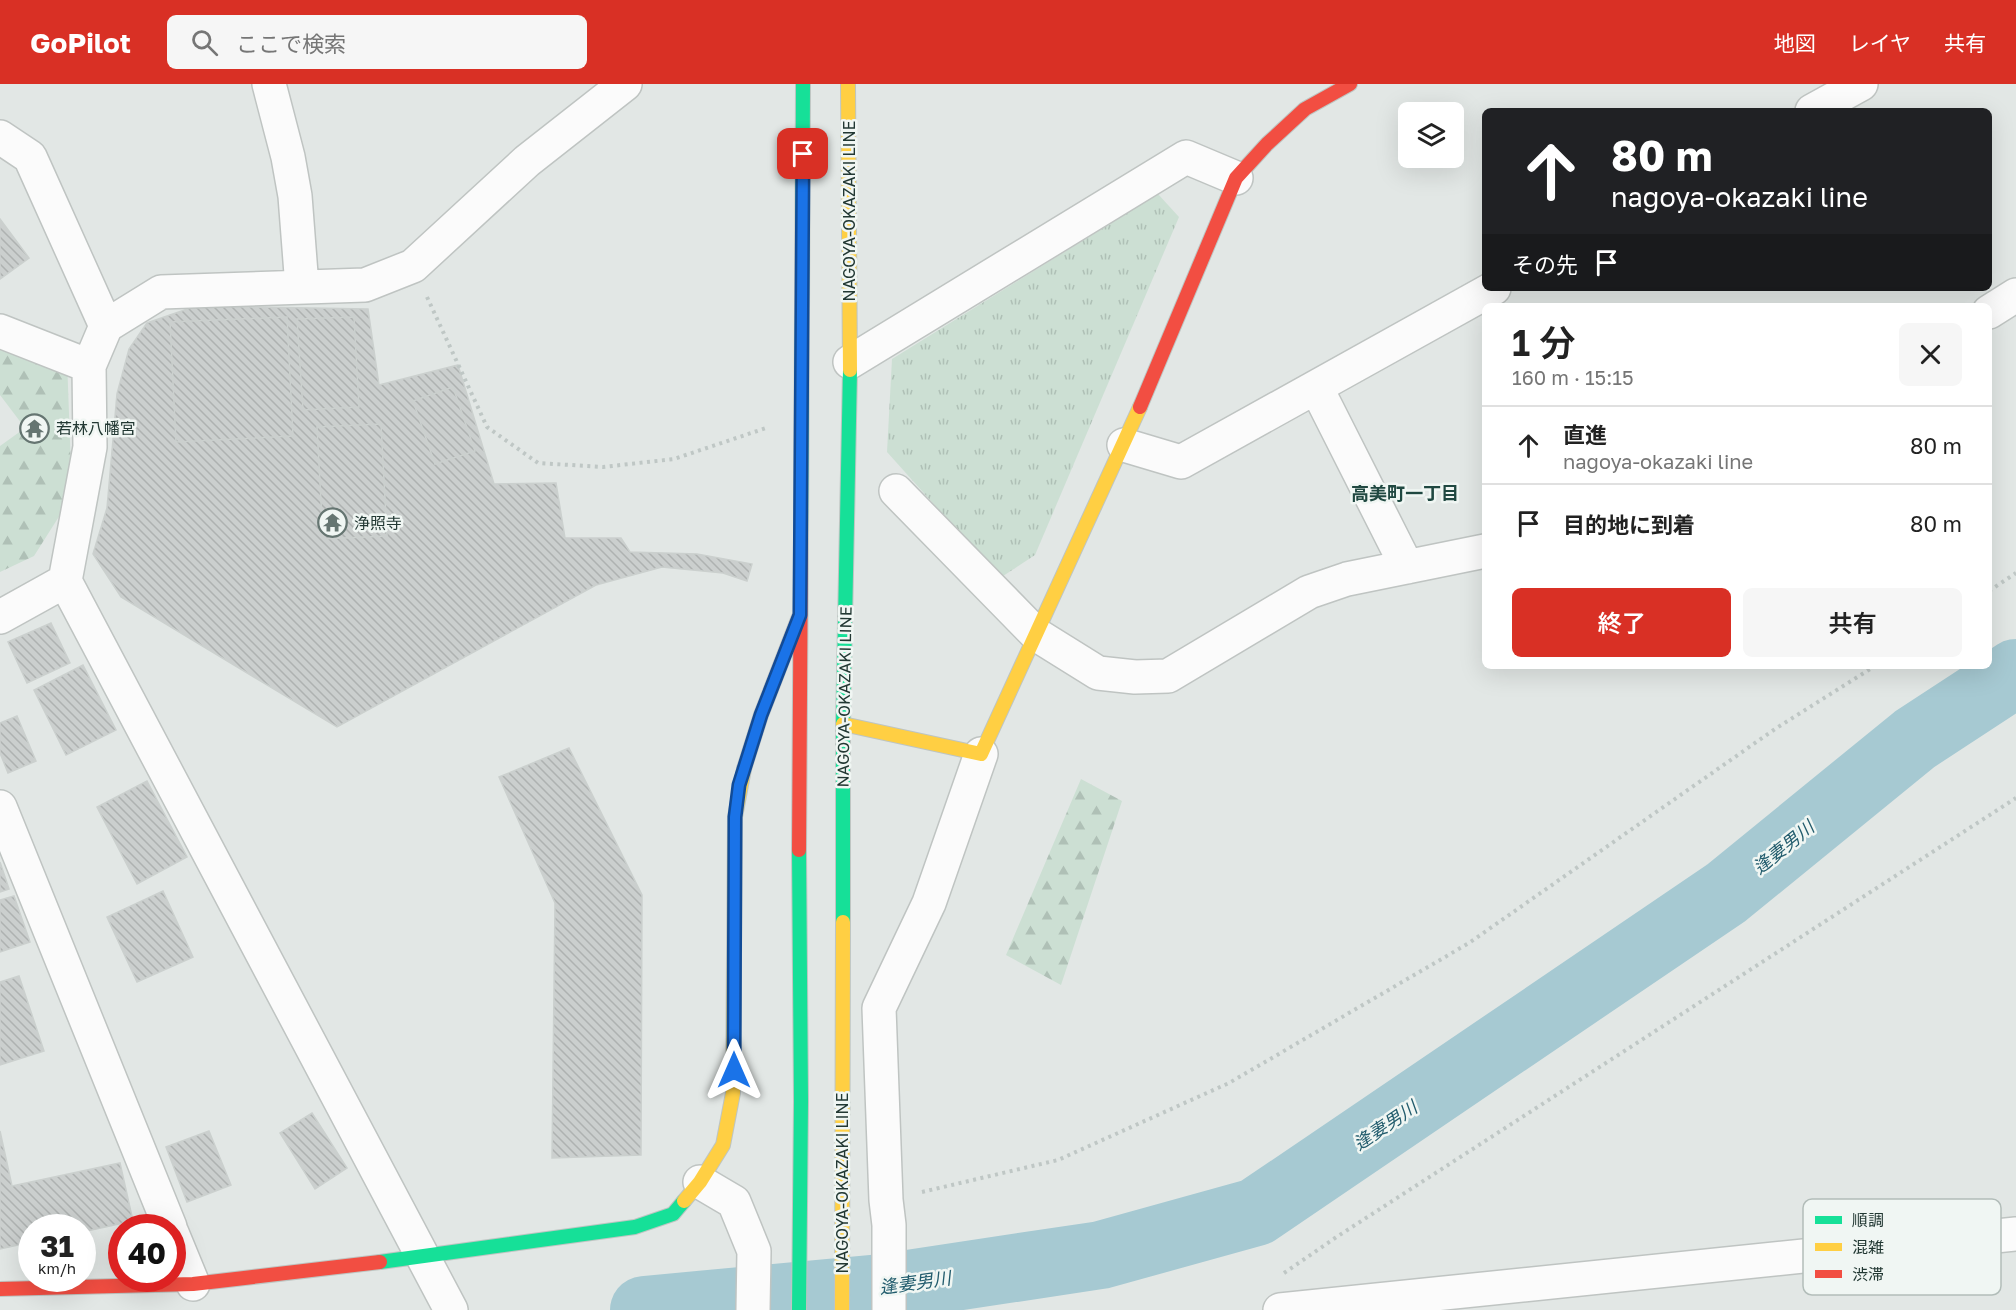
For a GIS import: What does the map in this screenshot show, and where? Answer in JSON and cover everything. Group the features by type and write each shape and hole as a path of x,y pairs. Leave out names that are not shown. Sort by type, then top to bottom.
{"main road":[{"path":"799,1310 801,1101 798,763 803,84"},
{"name":"NAGOYA-OKAZAKI LINE","path":"842,1310 843,724 850,362 848,84"},
{"path":"843,724 981,754 1124,445 1236,178 1267,144 1305,110 1350,84"},
{"path":"0,1288 193,1284 423,1257 635,1227 673,1214 700,1182 723,1145 733,1093 735,817 739,785 761,715 800,615"}],"street":[{"path":"269,84 288,157 302,287"},
{"path":"1817,108 1861,84"},
{"path":"451,1310 65,581 90,447 89,366 106,326 160,292 365,285 413,266 527,160 621,85"},
{"path":"0,137 30,157 106,326"},
{"path":"850,362 1186,158 1236,178"},
{"path":"1124,445 1181,462 1491,291"},
{"path":"1992,310 2016,295"},
{"path":"0,331 89,366"},
{"path":"1316,387 1407,567"},
{"path":"896,491 1037,635 1098,673 1135,677 1168,676 1309,592 1347,579 1482,553"},
{"path":"0,617 65,581"},
{"path":"889,1310 879,1008 929,903 981,754"},
{"path":"0,807 165,1214"},
{"path":"700,1182 734,1202 754,1251 753,1310"},
{"path":"2001,1235 2016,1234"},
{"path":"1278,1295 1803,1252"},
{"path":"186,1267 193,1284"}],"path":[{"path":"413,266 487,427 538,463 603,467 674,459 760,430 802,412"},
{"path":"1992,589 2016,573"},
{"path":"887,1213 1058,1160 1229,1083 1469,943 1775,729 1870,669"},
{"path":"1278,1295 1294,1265 2016,798"}],"green space":[{"path":"1158,194 1179,217 1035,555 1000,578 887,452 892,359"},
{"name":"若林八幡宮","path":"0,336 67,359 72,496 34,556 0,572 0,446 25,428 0,395"},
{"path":"1081,779 1122,801 1061,985 1006,955"}],"building":[{"path":"0,219 29,258 0,279"},
{"name":"浄照寺","path":"196,306 368,309 379,385 458,365 494,484 556,483 565,538 621,538 630,552 697,554 752,564 747,581 723,573 662,567 596,585 337,727 121,597 93,554 107,508 117,394 129,349 147,323"},
{"path":"287,317 293,436 176,442 170,322"},
{"path":"354,317 359,407 303,410 297,319"},
{"path":"453,387 475,451 435,464 413,401"},
{"path":"381,424 387,536 323,539 317,427"},
{"path":"51,623 70,663 27,683 8,642"},
{"path":"83,665 116,730 66,755 34,690"},
{"path":"17,716 36,761 8,773 0,753 0,723"},
{"path":"569,748 642,895 641,1155 552,1158 555,903 499,777"},
{"path":"147,781 187,857 137,884 97,807"},
{"path":"0,862 9,889 0,892"},
{"path":"163,891 193,957 137,982 107,917"},
{"path":"14,896 30,942 0,952 0,900"},
{"path":"19,976 44,1051 0,1065 0,982"},
{"path":"312,1113 347,1168 315,1189 280,1133"},
{"path":"0,1131 12,1186 120,1163 131,1214 108,1214 108,1226 96,1229 96,1214 18,1214 18,1245 0,1249"},
{"path":"209,1131 231,1185 187,1202 166,1147"}],"waterway":[{"name":"逢妻男川","path":"644,1310 881,1288 1101,1255 1256,1212 1726,893 1915,739 2016,673"}],"traffic: fast":[{"path":"801,537 803,84"},
{"path":"843,922 843,724 850,370"},
{"path":"799,850 801,1101 799,1310"},
{"path":"380,1262 635,1227 673,1214 684,1201"}],"traffic: slow":[{"path":"848,84 850,370"},
{"path":"843,724 981,754 1140,407"},
{"path":"684,1201 700,1182 723,1145 733,1093 735,817 744,769"},
{"path":"842,1310 843,922"}],"traffic: jam":[{"path":"1140,407 1236,178 1267,144 1305,109 1350,84"},
{"path":"799,850 801,537"},
{"path":"744,769 761,715 799,617"},
{"path":"0,1289 193,1284 380,1262"}],"place":[{"name":"若林八幡宮","path":"35,428"},
{"name":"浄照寺","path":"333,523"}],"district":[{"name":"高美町一丁目","path":"1405,493"}],"route":[{"path":"734,1070 735,817 739,785 761,715 800,615 803,154"}]}
